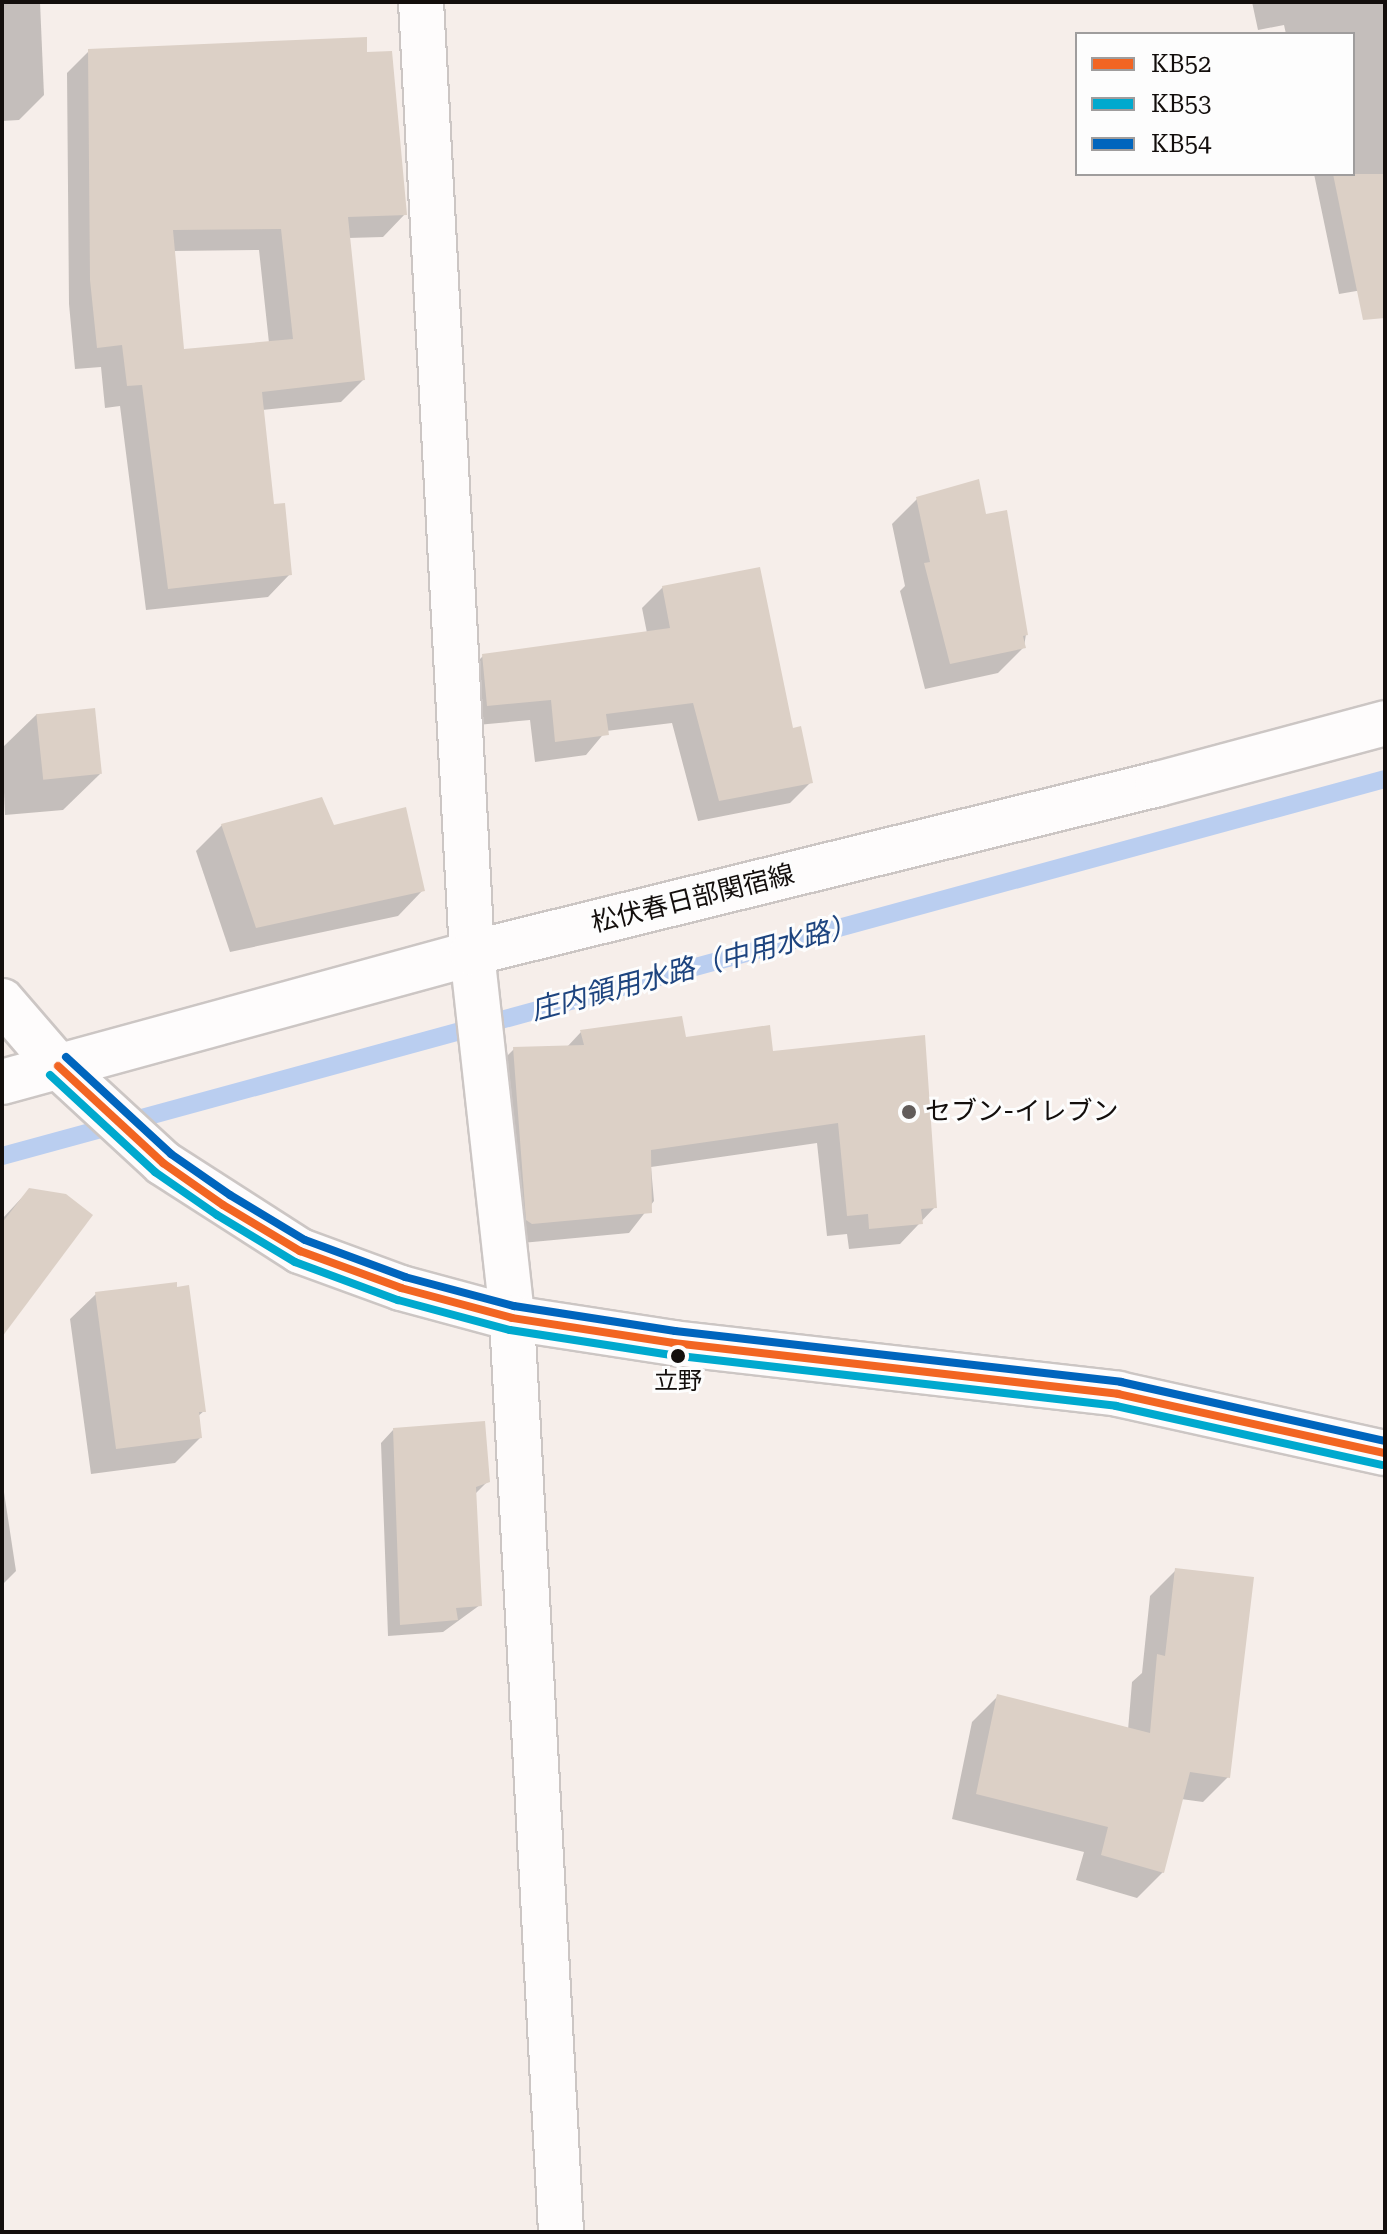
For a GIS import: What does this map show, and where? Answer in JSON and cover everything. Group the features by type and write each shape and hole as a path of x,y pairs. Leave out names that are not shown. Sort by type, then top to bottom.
{"main road":[{"path":"421,2 472,953 512,1318 561,2232"},
{"name":"松伏春日部関宿線","path":"2,1082 472,953 1158,784 1385,723"},
{"path":"2,1001 58,1066 163,1163 300,1251 401,1288 512,1318 673,1343 1118,1394 1385,1453"}],"building":[{"path":"367,37 367,52 392,51 407,215 348,217 365,380 262,392 274,504 285,503 292,575 168,589 142,385 127,386 122,345 97,348 90,280 88,49","holes":["281,229 293,339 184,349 173,230"]},
{"path":"1385,174 1385,318 1363,320 1333,176"},
{"path":"979,479 986,514 1007,510 1028,635 1023,636 1026,648 950,664 924,563 930,562 916,497"},
{"path":"760,567 793,728 801,726 813,783 719,801 693,703 606,714 609,735 555,742 551,700 487,706 482,654 670,628 662,586"},
{"path":"95,708 102,774 43,780 36,714"},
{"path":"322,797 334,825 406,807 425,891 256,928 221,824"},
{"path":"682,1016 686,1037 770,1025 773,1051 925,1035 937,1208 921,1209 923,1224 869,1229 868,1214 847,1216 838,1123 651,1150 652,1213 532,1224 526,1220 513,1047 584,1045 580,1030"},
{"path":"29,1188 66,1194 93,1215 2,1337 2,1223"},
{"path":"177,1282 177,1287 189,1285 206,1412 199,1412 202,1438 116,1449 95,1292"},
{"path":"485,1421 490,1482 476,1487 482,1606 456,1608 458,1620 400,1625 393,1428"},
{"path":"1175,1568 1254,1577 1230,1778 1190,1772 1164,1873 1101,1855 1108,1827 976,1794 997,1694 1150,1733 1157,1654 1165,1656"}],"waterway":[{"name":"庄内領用水路（中用水路）","path":"2,1156 1385,779"}],"transit line":[{"name":"KB54","path":"66,1057 171,1154 230,1195 305,1240 405,1277 514,1306 675,1331 1121,1382 1385,1441"},
{"name":"KB52","path":"58,1066 163,1163 223,1205 300,1251 401,1288 512,1318 673,1343 1118,1394 1385,1453"},
{"name":"KB53","path":"50,1075 155,1172 217,1215 295,1262 398,1300 510,1330 671,1355 1116,1406 1382,1465"}],"place":[{"name":"セブン-イレブン","path":"909,1112"},
{"name":"立野","path":"678,1356"}]}
